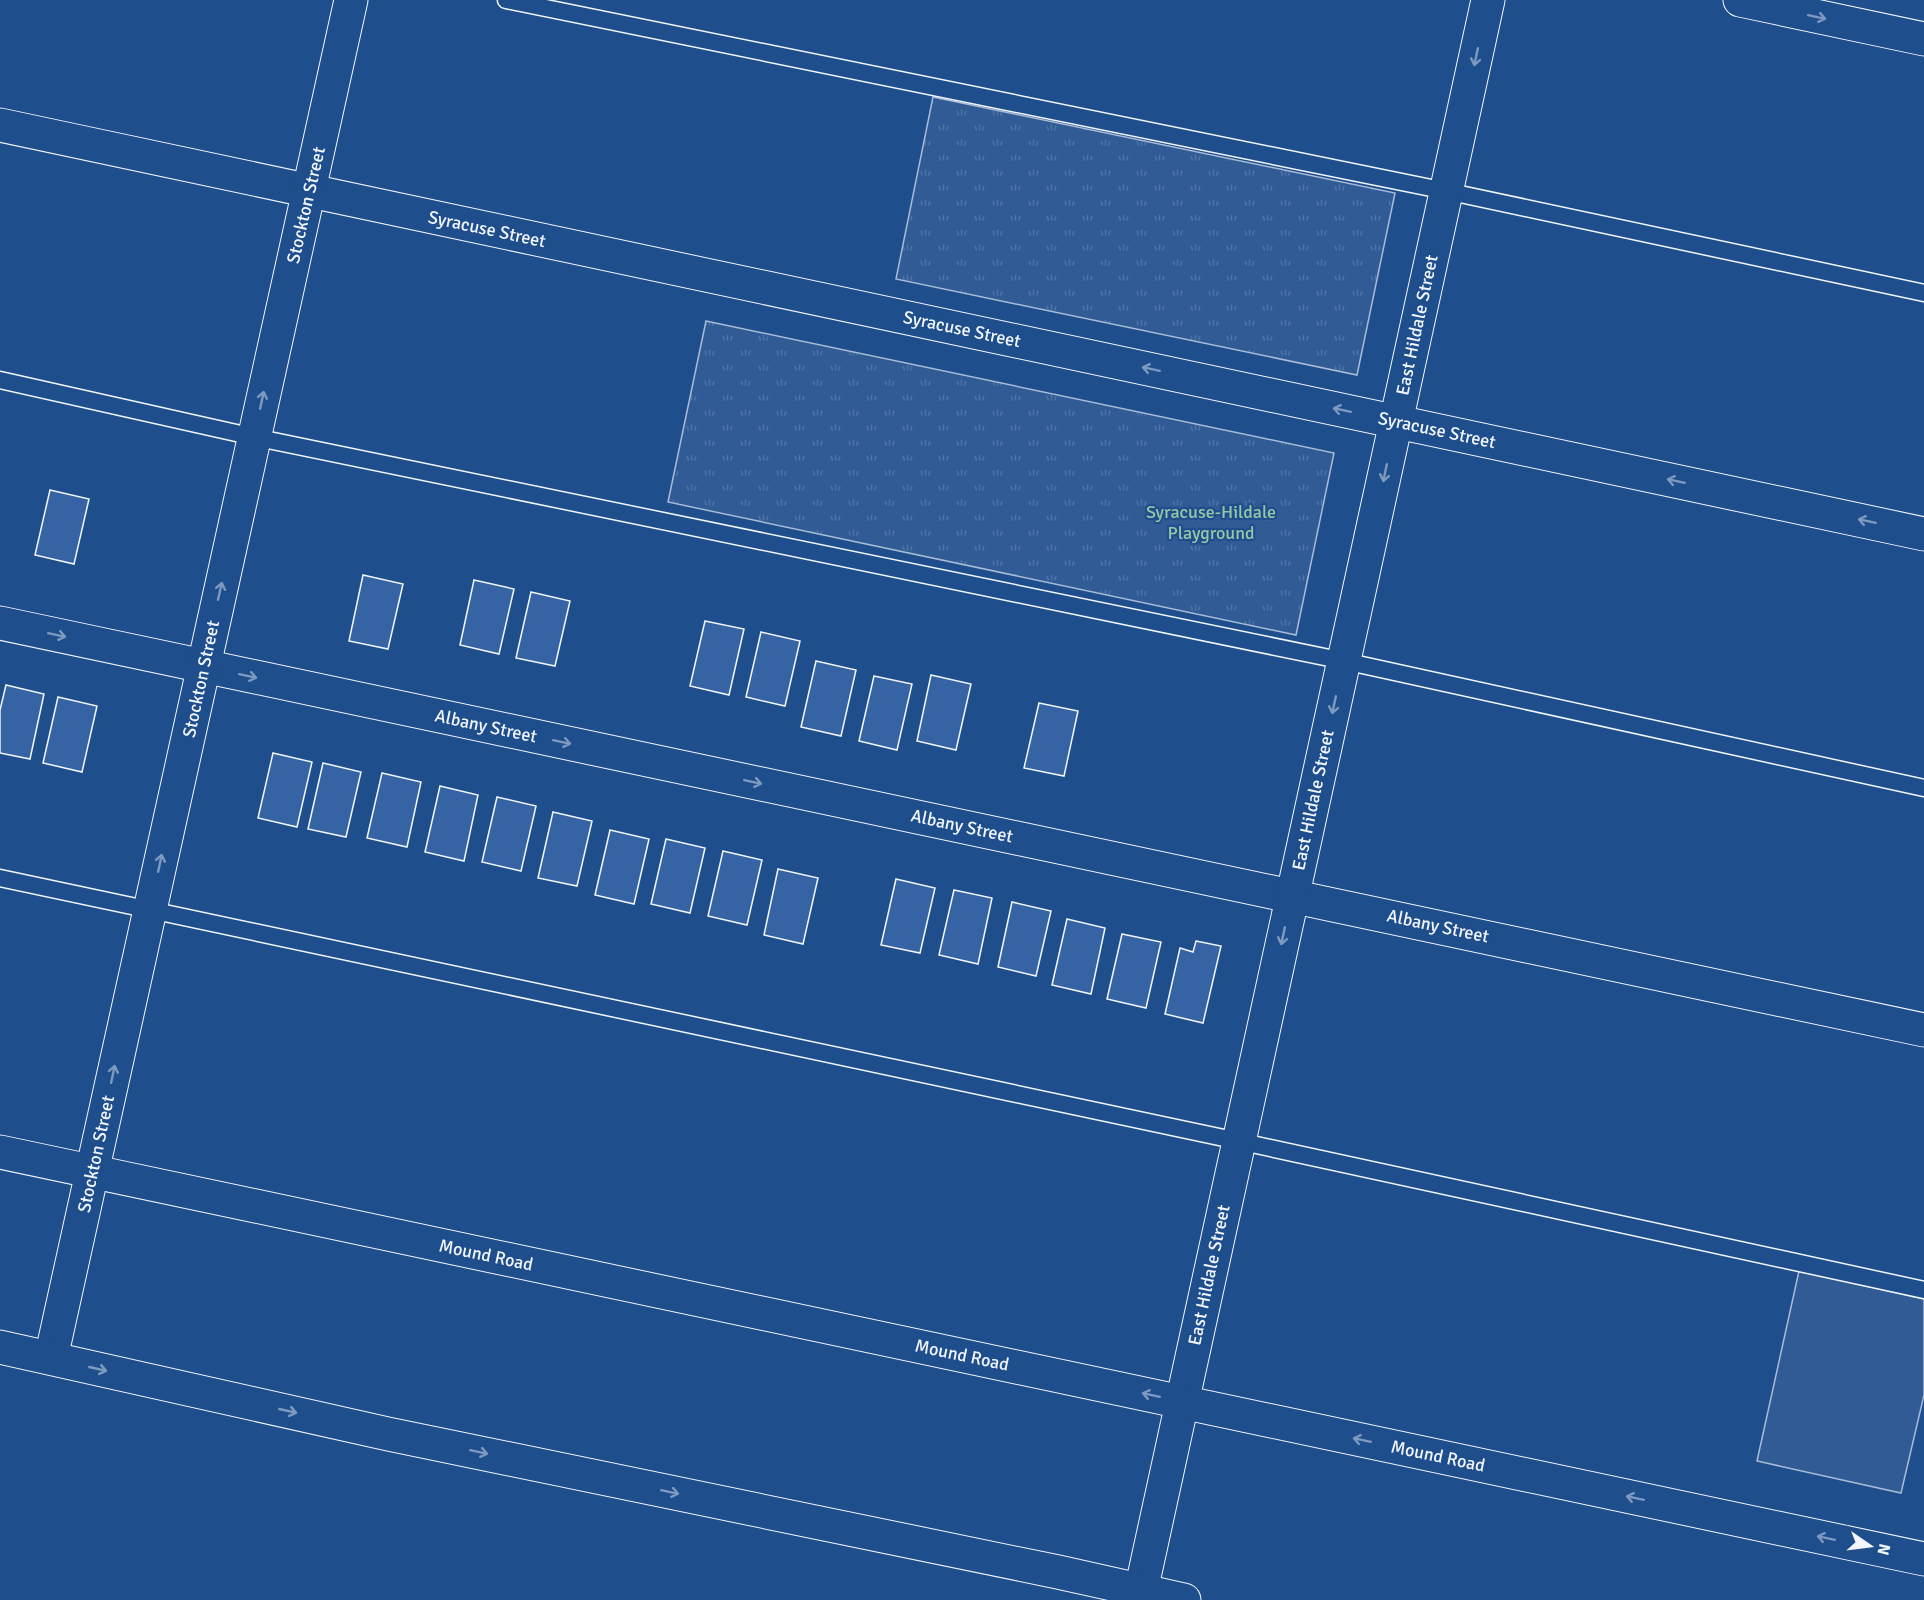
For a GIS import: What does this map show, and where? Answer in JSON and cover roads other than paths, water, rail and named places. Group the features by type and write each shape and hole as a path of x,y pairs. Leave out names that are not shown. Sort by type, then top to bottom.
{"street":[{"name":"Stockton Street","path":"51,1358 351,0"},
{"name":"East Hildale Street","path":"1140,1595 1488,0"},
{"path":"1740,0 1924,39"},
{"name":"Syracuse Street","path":"0,125 1924,534"},
{"name":"Albany Street","path":"0,623 1924,1030"},
{"name":"Mound Road","path":"0,1152 1924,1559"},
{"path":"0,1347 388,1434 1058,1572 1140,1595 1184,1600"}],"lane":[{"path":"506,0 1446,191 1924,292"},
{"path":"0,380 254,437 1344,661 1924,788"},
{"path":"0,878 1238,1141 1924,1290"}],"park label":[{"name":"Syracuse-Hildale Playground","path":"1211,522"}]}
